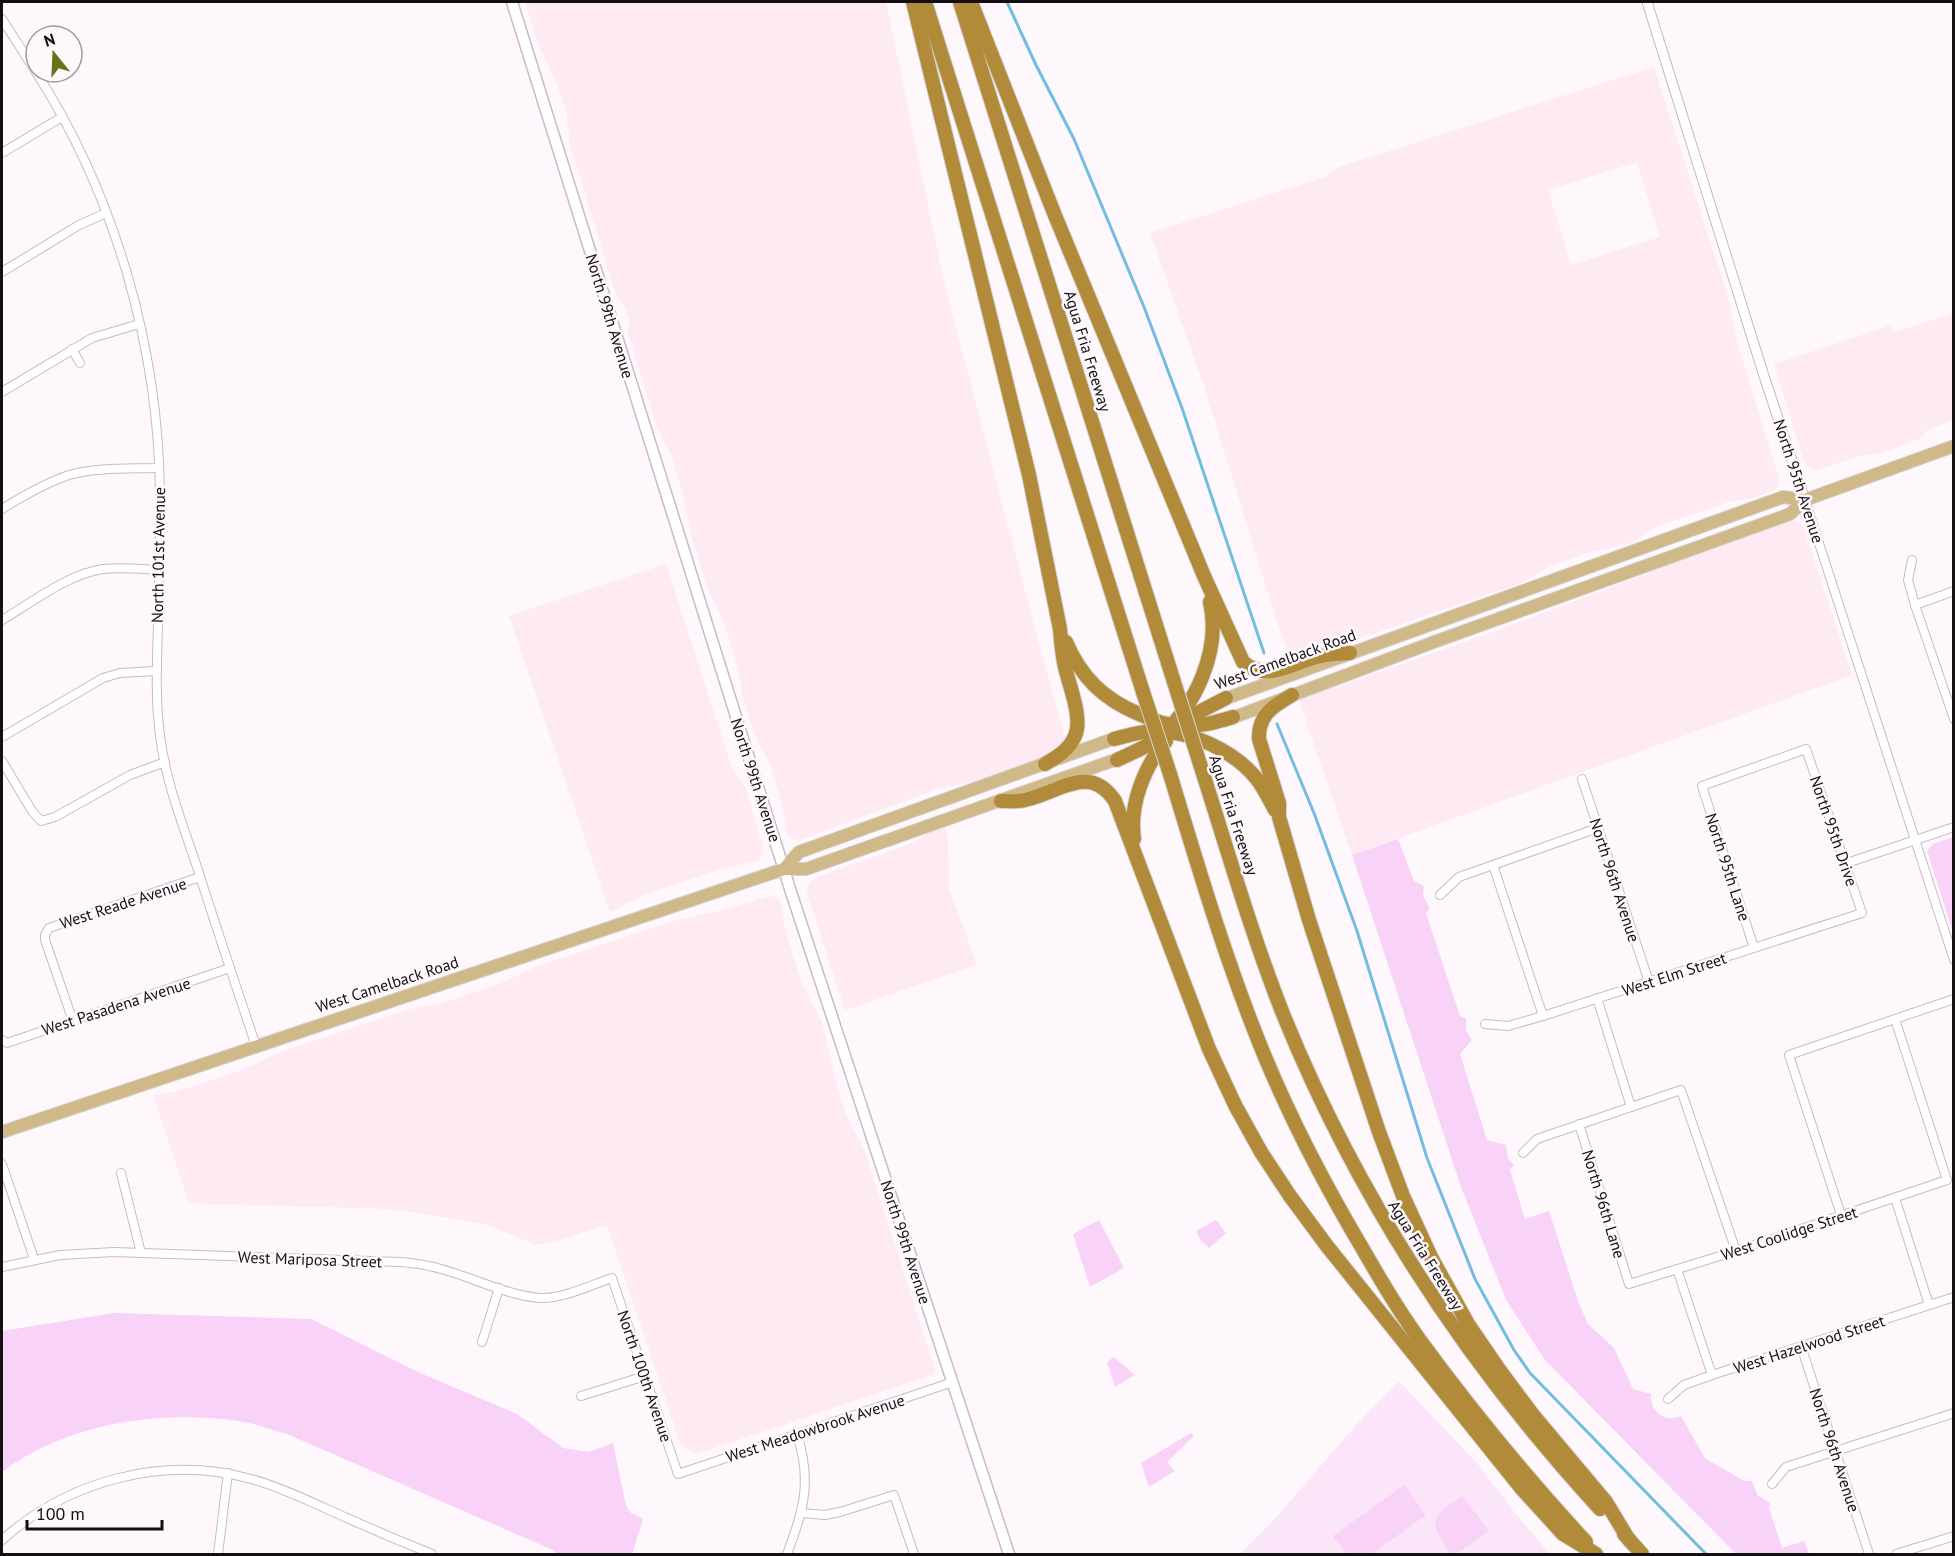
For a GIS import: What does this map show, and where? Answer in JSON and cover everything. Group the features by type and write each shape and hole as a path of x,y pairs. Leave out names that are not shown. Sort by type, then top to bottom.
{"highway":[{"path":"913,2 1029,475 1060,629 1061,647 1078,717 1077,731 1065,751 1044,764"},
{"path":"925,2 1212,912 1254,1029 1303,1141 1338,1207 1396,1305 1464,1399 1534,1486 1597,1554"},
{"name":"Agua Fria Freeway","path":"960,2 1200,764 1283,1014 1332,1122 1377,1208 1421,1281 1469,1351 1547,1451 1642,1554"},
{"path":"971,2 1054,213 1238,653 1249,668 1273,672 1318,657 1350,653"},
{"path":"1136,853 1133,820 1138,795 1148,768 1198,685 1211,647 1213,623 1204,576"},
{"path":"1060,629 1078,666 1097,690 1119,706 1202,741 1239,761 1256,777 1279,817 1309,920 1379,1132 1403,1196 1431,1257 1468,1324 1498,1368 1533,1415 1606,1502 1629,1540"},
{"path":"1279,817 1279,803 1259,739 1259,730 1261,721 1270,709 1292,695"},
{"path":"1117,760 1148,745 1226,698"},
{"path":"1114,739 1233,717"},
{"path":"1001,801 1025,800 1072,783 1093,782 1105,789 1115,801 1209,1049 1247,1128 1272,1169 1356,1283 1522,1489 1563,1533 1597,1554"}],"main road":[{"name":"North 99th Avenue","path":"512,2 784,869 1009,1554"},
{"name":"West Camelback Road","path":"1233,717 1790,514 1805,500 1953,446"},
{"name":"West Camelback Road","path":"1226,698 1783,496 1805,500"},
{"path":"1418,648 1450,628 1525,601 1541,584 1556,589 1603,574 1629,572"},
{"name":"West Camelback Road","path":"784,869 798,852 1114,739"},
{"name":"West Camelback Road","path":"2,1131 784,869 807,869 1117,760"}],"street":[{"name":"North 95th Avenue","path":"1647,2 1764,376 1953,960"},
{"name":"North 101st Avenue","path":"2,20 5,33 24,57"},
{"name":"North 101st Avenue","path":"43,84 87,166 106,213 122,258 139,324 153,398 159,468 156,671 159,733 165,762 200,877 256,1046"},
{"path":"2,153 62,117"},
{"path":"2,272 79,225 106,213"},
{"path":"2,392 101,334 139,324"},
{"path":"72,349 80,363"},
{"path":"2,509 46,484 70,475 93,471 159,468"},
{"path":"1912,560 1908,580 1953,714"},
{"path":"2,620 71,580 88,573 109,568 159,570"},
{"path":"1915,605 1953,591"},
{"path":"2,737 103,678 131,672 156,671"},
{"name":"North 95th Lane","path":"1754,948 1702,786 1806,749"},
{"name":"North 95th Drive","path":"1806,749 1862,913"},
{"path":"2,760 32,811 41,821 55,817 140,770 165,762"},
{"name":"North 96th Avenue","path":"1582,778 1649,982"},
{"path":"1844,864 1953,827"},
{"path":"1440,895 1459,877 1598,828"},
{"path":"1493,865 1543,1016"},
{"name":"West Reade Avenue","path":"73,1021 45,940 47,931 55,924 200,877"},
{"name":"West Elm Street","path":"1485,1024 1508,1026 1543,1016 1862,913"},
{"name":"West Pasadena Avenue","path":"2,1040 7,1042 230,968"},
{"path":"1597,998 1631,1107"},
{"path":"1841,1215 1790,1055 1953,999"},
{"name":"West Coolidge Street","path":"1629,1284 1736,1251 1947,1180 1895,1020"},
{"path":"1523,1153 1538,1139 1681,1090 1736,1251"},
{"name":"North 96th Lane","path":"1580,1125 1629,1284"},
{"path":"2,1164 33,1259"},
{"path":"121,1173 141,1253"},
{"path":"1895,1198 1929,1305"},
{"name":"West Mariposa Street","path":"2,1267 33,1259 88,1253 400,1262 440,1268 499,1288 544,1298 612,1278"},
{"path":"1677,1269 1712,1375"},
{"name":"North 100th Avenue","path":"612,1278 678,1474"},
{"path":"483,1342 499,1288"},
{"name":"West Hazelwood Street","path":"1668,1399 1684,1385 1953,1297"},
{"name":"North 96th Avenue","path":"1801,1346 1869,1554"},
{"path":"581,1396 645,1376"},
{"name":"West Meadowbrook Avenue","path":"678,1474 953,1382"},
{"path":"1772,1484 1786,1467 1953,1413"},
{"path":"787,1554 805,1498 805,1467 797,1434"},
{"path":"2,1540 29,1517 84,1488 109,1480 155,1471 188,1470 228,1473 277,1487 432,1554"},
{"path":"218,1554 228,1473"},
{"path":"802,1513 825,1515 894,1495 914,1554"},
{"path":"1896,1554 1953,1536"}],"shaded area":[{"path":"525,2 886,2 944,282 1067,744 1058,752 981,780 940,788 800,840 791,839 787,834 782,804 770,764 755,736 723,619 708,589 692,538 684,498 672,457 658,430 628,334 629,319 614,289 570,144 566,112 556,82 539,46"},
{"path":"1654,67 1725,288 1740,352 1779,478 1779,484 1775,490 1756,497 1728,502 1653,528 1629,544 1593,551 1550,566 1521,583 1291,662 1204,386 1150,233 1324,177 1339,167","holes":["1637,162 1660,237 1571,265 1548,190"]},
{"path":"1953,314 1953,420 1927,430 1920,439 1880,453 1856,457 1817,470 1806,465 1774,364 1891,325 1894,332"},
{"path":"1789,520 1800,523 1804,529 1852,675 1352,855 1299,700 1493,632 1644,575 1659,567"},
{"path":"666,564 731,765 746,788 764,852 758,861 724,868 644,895 610,912 509,616"},
{"path":"944,826 948,837 949,889 977,965 845,1010 807,893 809,883 819,876 907,845"},
{"path":"1954,837 1953,932 1927,851 1933,844"},
{"path":"1398,839 1414,881 1424,886 1423,896 1430,908 1426,913 1460,1016 1466,1019 1466,1030 1472,1040 1460,1054 1487,1140 1506,1145 1508,1159 1514,1165 1510,1170 1525,1219 1549,1211 1579,1304 1588,1324 1614,1348 1633,1389 1651,1394 1653,1406 1664,1417 1681,1416 1705,1458 1744,1481 1752,1481 1758,1496 1770,1503 1769,1508 1782,1548 1804,1541 1809,1554 1736,1554 1545,1360 1506,1300 1461,1187 1352,855"},
{"path":"771,896 781,903 786,934 803,986 822,1022 837,1086 847,1117 864,1149 935,1374 696,1454 681,1445 608,1228 602,1226 561,1240 536,1245 489,1225 390,1209 189,1203 153,1095 175,1092 239,1071 283,1051 410,1009 439,1004 499,984 537,966 677,920"},
{"path":"1099,1220 1124,1268 1090,1287 1073,1234"},
{"path":"1216,1220 1226,1233 1209,1248 1196,1231"},
{"path":"114,1313 311,1319 418,1372 517,1414 563,1448 589,1452 613,1443 626,1506 631,1513 643,1519 632,1554 555,1554 553,1550 287,1434 238,1421 177,1417 115,1424 85,1431 55,1442 28,1455 2,1472 2,1331"},
{"path":"1114,1357 1135,1375 1115,1387 1107,1362"},
{"path":"1399,1381 1477,1463 1550,1554 1240,1554 1273,1521 1355,1426"},
{"path":"1191,1433 1194,1436 1167,1462 1175,1471 1149,1487 1141,1463"},
{"path":"1404,1485 1426,1515 1372,1554 1347,1554 1333,1536"},
{"path":"1462,1496 1489,1531 1456,1554 1451,1554 1438,1535 1436,1521 1443,1510"}],"waterway":[{"path":"1007,2 1074,139 1144,307 1182,408 1264,653"},
{"path":"1277,724 1314,813 1357,931 1427,1158 1475,1279 1514,1350 1530,1373 1706,1554"}]}
